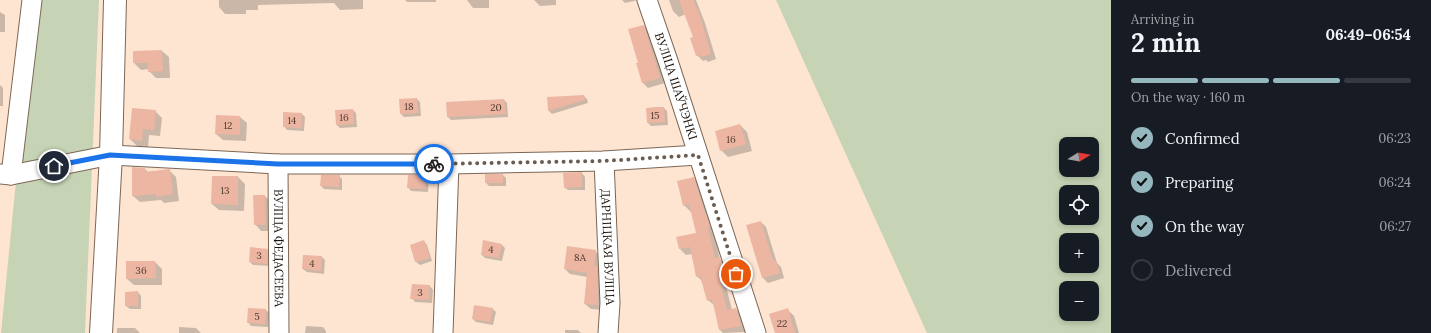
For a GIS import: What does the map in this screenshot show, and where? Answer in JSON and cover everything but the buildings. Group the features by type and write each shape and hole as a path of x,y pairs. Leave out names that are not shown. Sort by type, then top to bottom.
{"main road":[{"path":"101,333 110,155 115,0"}],"street":[{"path":"32,0 6,174 110,155 278,164 449,164 604,161 698,155"},
{"name":"ВУЛІЦА ШАЎЧЭНКІ","path":"647,0 756,333"},
{"name":"ДАРНІЦКАЯ ВУЛІЦА","path":"604,161 610,303 608,333"},
{"name":"ВУЛІЦА ФЕДАСЕЕВА","path":"278,164 279,333"},
{"path":"442,333 449,164"}],"green space":[{"path":"34,0 99,0 85,333 1,333"},
{"path":"776,0 1111,0 1111,333 927,333"}],"way so far":[{"path":"434,164 604,161 698,155 736,274"}],"route":[{"path":"54,166 110,155 278,164 434,164"}]}
